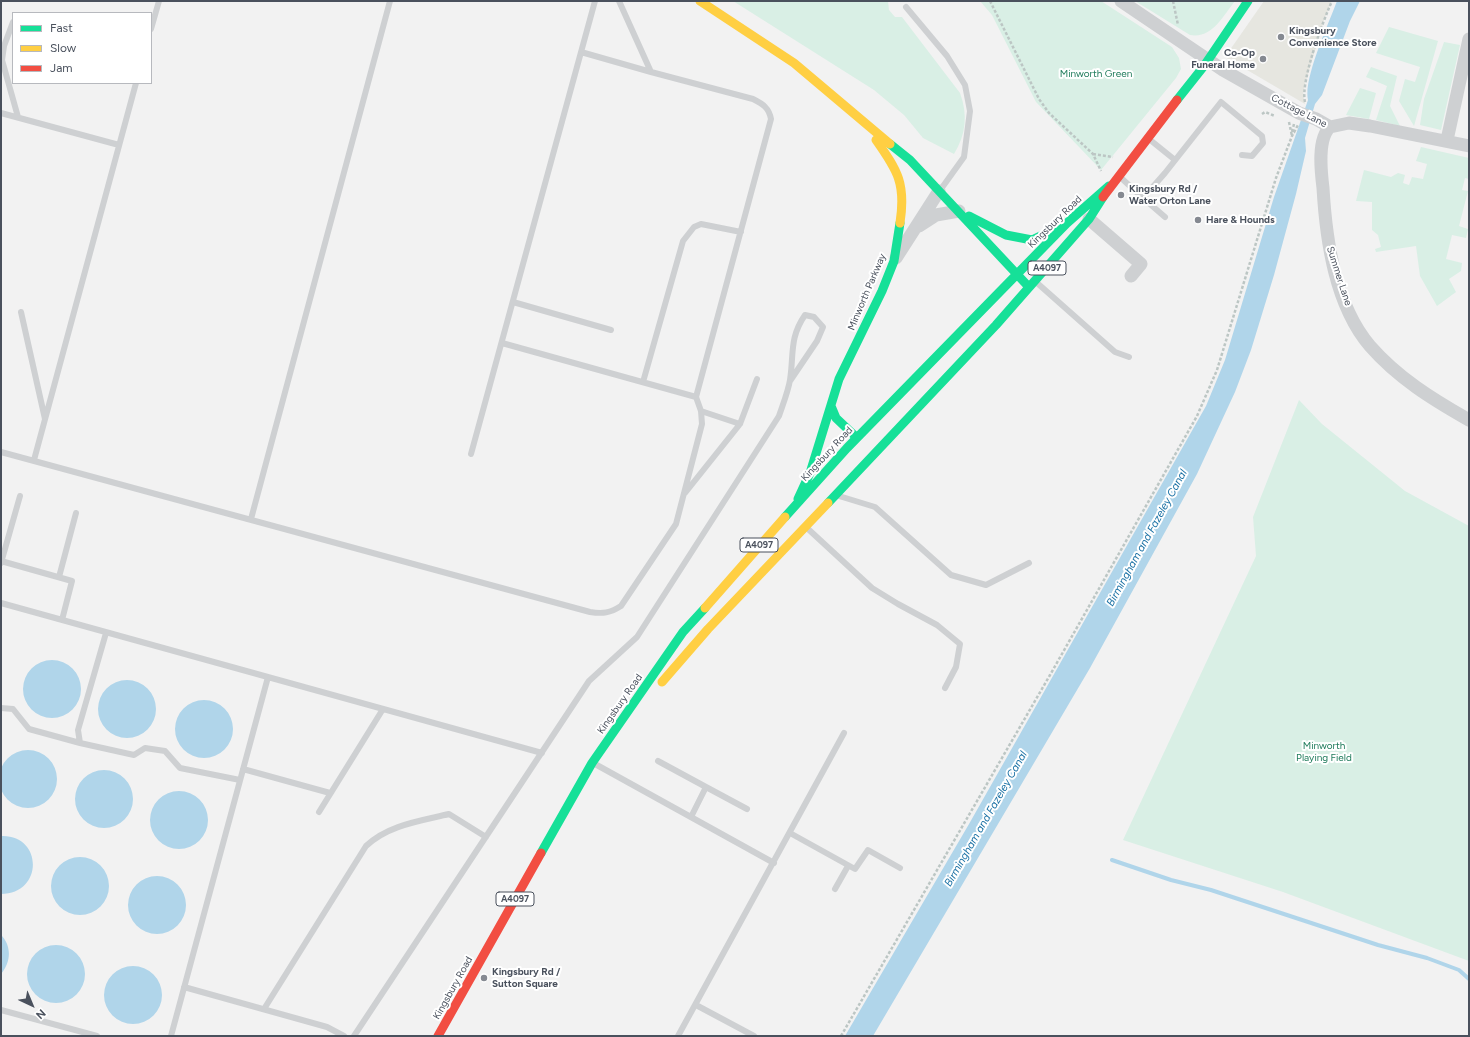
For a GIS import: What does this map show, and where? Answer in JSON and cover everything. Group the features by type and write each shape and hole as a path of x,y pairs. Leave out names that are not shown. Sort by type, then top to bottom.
{"main road":[{"name":"Minworth Parkway","path":"700,1 794,63 910,160 1018,274 1032,284"},
{"name":"Kingsbury Road","path":"592,763 708,628 836,495 977,344 1089,219 1109,186 1208,61 1248,1"},
{"name":"Minworth Parkway","path":"796,504 810,473 839,379 879,297 894,261 901,218 902,191 896,169 863,121"},
{"name":"Kingsbury Road","path":"438,1036 592,763 683,632 796,504 857,438 1068,223 1109,186"},
{"name":"Minworth Parkway","path":"959,211 1006,235 1032,240 1068,223"},
{"path":"949,362 977,344"},
{"path":"831,406 836,418 857,438 869,438 874,435"},
{"path":"825,489 836,495 836,460"},
{"path":"683,632 728,593 776,541"}],"street":[{"name":"Cottage Lane","path":"1121,1 1175,36 1208,61 1298,115 1316,119 1330,127 1349,123 1447,140 1469,146"},
{"path":"1447,140 1469,39"},
{"name":"Summer Lane","path":"1330,127 1323,137 1321,168 1328,244 1343,297 1357,327 1369,345 1396,372 1437,402 1469,420"},
{"path":"894,261 939,191"},
{"path":"916,228 936,215 959,211"},
{"path":"1089,219 1141,264 1131,276"}],"lane":[{"path":"152,25 158,1"},
{"path":"252,519 390,1"},
{"path":"471,454 596,1"},
{"path":"619,1 651,72"},
{"path":"906,7 947,56 965,85 970,111 964,157 939,191"},
{"path":"12,25 4,46 2,60 11,100 18,117"},
{"path":"1,452 34,460 114,484 252,519 603,614 612,612 621,606 676,524 702,424 701,411 696,397 771,119 770,112 764,105 753,99 582,52"},
{"path":"34,460 136,84"},
{"path":"1143,198 1221,102 1262,136 1263,143 1252,156 1242,155"},
{"path":"1,113 119,145"},
{"path":"1148,138 1175,160"},
{"path":"1118,175 1164,217"},
{"path":"643,382 683,241 694,227 701,224 741,232"},
{"path":"1032,284 1115,352 1129,357"},
{"path":"513,302 612,330"},
{"path":"21,312 45,421"},
{"path":"354,1036 589,682 637,637 779,416 790,381 796,327 805,315 814,317 822,327 817,341 790,381"},
{"path":"502,343 696,397"},
{"path":"684,495 740,424 757,379"},
{"path":"701,411 740,424"},
{"path":"836,495 875,507 951,575 986,585 1029,563"},
{"path":"20,496 1,562 72,581 62,620"},
{"path":"59,577 76,513"},
{"path":"806,526 872,588 937,625 960,644 956,667 945,688"},
{"path":"1,603 542,753"},
{"path":"80,743 78,730 106,633"},
{"path":"171,1036 268,678"},
{"path":"1,708 13,709 29,729 80,743 134,755 145,748 165,751 180,768 240,780"},
{"path":"319,812 383,709"},
{"path":"678,1036 844,733"},
{"path":"658,761 747,809"},
{"path":"592,763 774,863"},
{"path":"243,769 330,793"},
{"path":"691,817 706,787"},
{"path":"264,1009 366,846 377,836 396,828 449,814 486,838"},
{"path":"790,834 855,869 868,850 900,868"},
{"path":"835,889 848,866"},
{"path":"184,987 327,1027 344,1036"},
{"path":"696,1005 754,1036"},
{"path":"1,1010 97,1036"}],"path":[{"path":"990,1 1038,99 1050,113 1093,154 1109,186"},
{"path":"1173,1 1179,29 1175,36"},
{"path":"841,1036 1050,675 1197,416 1223,352 1276,178 1292,136 1295,132 1305,84 1324,20 1332,1"},
{"path":"1262,114 1266,112 1279,117"},
{"path":"1295,132 1292,132 1298,115"},
{"path":"1286,119 1290,125 1290,134 1292,136"}],"shaded area":[{"path":"1264,1 1332,1 1324,20 1305,84 1303,95 1305,104 1225,57"}],"green space":[{"path":"733,1 888,1 889,10 895,17 902,17 960,93 963,101 965,117 961,139 954,154 923,138 904,115 874,90"},
{"name":"Minworth Green","path":"980,1 1101,1 1172,47 1179,58 1181,69 1176,78 1101,170 1036,102 992,15"},
{"path":"1135,1 1235,1 1211,30 1198,35 1190,35"},
{"path":"1389,27 1438,41 1414,126 1399,101 1405,79 1415,82 1420,67 1376,53"},
{"path":"1444,42 1460,45 1441,130 1420,125 1424,99"},
{"path":"1371,67 1397,76 1390,106 1400,126 1376,120 1387,86 1366,77"},
{"path":"1360,88 1376,93 1369,119 1346,115"},
{"path":"1421,147 1469,158 1469,179 1465,178 1462,190 1468,191 1459,226 1468,229 1466,238 1452,235 1446,259 1462,263 1461,271 1449,279 1456,292 1437,306 1420,276 1416,246 1376,252 1375,249 1381,247 1378,235 1372,230 1372,202 1356,201 1364,170 1391,177 1398,173 1405,175 1403,183 1409,185 1412,177 1423,179 1427,164 1416,161"},
{"name":"Minworth Playing Field","path":"1299,400 1322,424 1405,491 1469,526 1469,961 1283,892 1123,840 1256,556 1253,517"}],"water":[{"name":"Birmingham and Fazeley Canal","path":"1337,1 1360,1 1350,21 1322,95 1315,104 1305,138 1306,151 1296,194 1274,275 1251,350 1235,392 1197,474 1090,668 873,1036 845,1036 969,824 1206,406 1225,360 1274,197 1308,100 1307,91 1313,65"},
{"path":"46,660 58,660 73,668 81,683 81,695 73,710 58,718 46,718 31,710 23,695 23,683 31,668"},
{"path":"127,680 138,682 148,688 154,698 156,709 154,720 148,730 138,736 127,738 116,736 106,730 100,720 98,709 100,698 106,688 116,682"},
{"path":"204,700 215,702 225,708 231,718 233,729 231,740 225,750 215,756 204,758 193,756 183,750 177,740 175,729 177,718 183,708 193,702"},
{"path":"28,750 39,752 52,763 55,768 57,779 55,790 44,803 39,806 28,808 17,806 4,795 1,790 -1,779 1,768 12,755 17,752"},
{"path":"104,770 115,772 125,778 131,788 133,799 131,810 125,820 115,826 104,828 93,826 83,820 77,810 75,799 77,788 83,778 93,772"},
{"path":"173,791 185,791 200,799 208,814 208,826 200,841 185,849 173,849 158,841 150,826 150,814 158,799"},
{"path":"1,836 15,838 25,844 31,853 33,864 31,875 25,885 15,891 1,894"},
{"path":"80,857 91,859 101,865 107,875 109,886 107,897 101,907 91,913 80,915 69,913 59,907 53,897 51,886 53,875 59,865 69,859"},
{"path":"151,876 163,876 178,884 186,899 186,911 178,926 163,934 151,934 136,926 128,911 128,899 136,884"},
{"path":"1,935 5,939 9,954 7,964 1,974"},
{"path":"56,945 67,947 77,953 83,963 85,974 83,985 77,995 67,1001 56,1003 45,1001 35,995 29,985 27,974 29,963 35,953 45,947"},
{"path":"133,966 144,968 154,974 160,984 162,995 160,1006 154,1016 144,1022 133,1024 122,1022 112,1016 106,1006 104,995 106,984 112,974 122,968"}],"waterway":[{"path":"1112,860 1171,880 1211,890 1378,945 1427,958 1459,970 1469,979"}],"traffic: fast":[{"path":"1177,100 1204,66 1248,1"},
{"path":"890,144 910,160 1027,285"},
{"path":"785,517 847,448 1067,223 1109,186"},
{"path":"828,503 996,325 1089,219 1103,197"},
{"path":"969,216 1006,235 1032,240 1063,225"},
{"path":"798,499 810,473 839,379 882,291 894,261 900,223"},
{"path":"831,406 836,418 857,438"},
{"path":"541,853 592,763 683,632 705,608"}],"traffic: slow":[{"path":"700,1 794,63 890,144"},
{"path":"876,140 895,170 901,188 902,210 900,223"},
{"path":"662,682 708,629 828,503"},
{"path":"705,608 785,517"}],"traffic: jam":[{"path":"1103,197 1177,100"},
{"path":"438,1036 541,853"}],"place":[{"name":"Kingsbury Convenience Store","path":"1281,37"},
{"name":"Co-Op Funeral Home","path":"1263,59"},
{"name":"Kingsbury Rd / Water Orton Lane","path":"1121,195"},
{"name":"Hare & Hounds","path":"1198,220"},
{"name":"Kingsbury Rd / Sutton Square","path":"484,978"}]}
